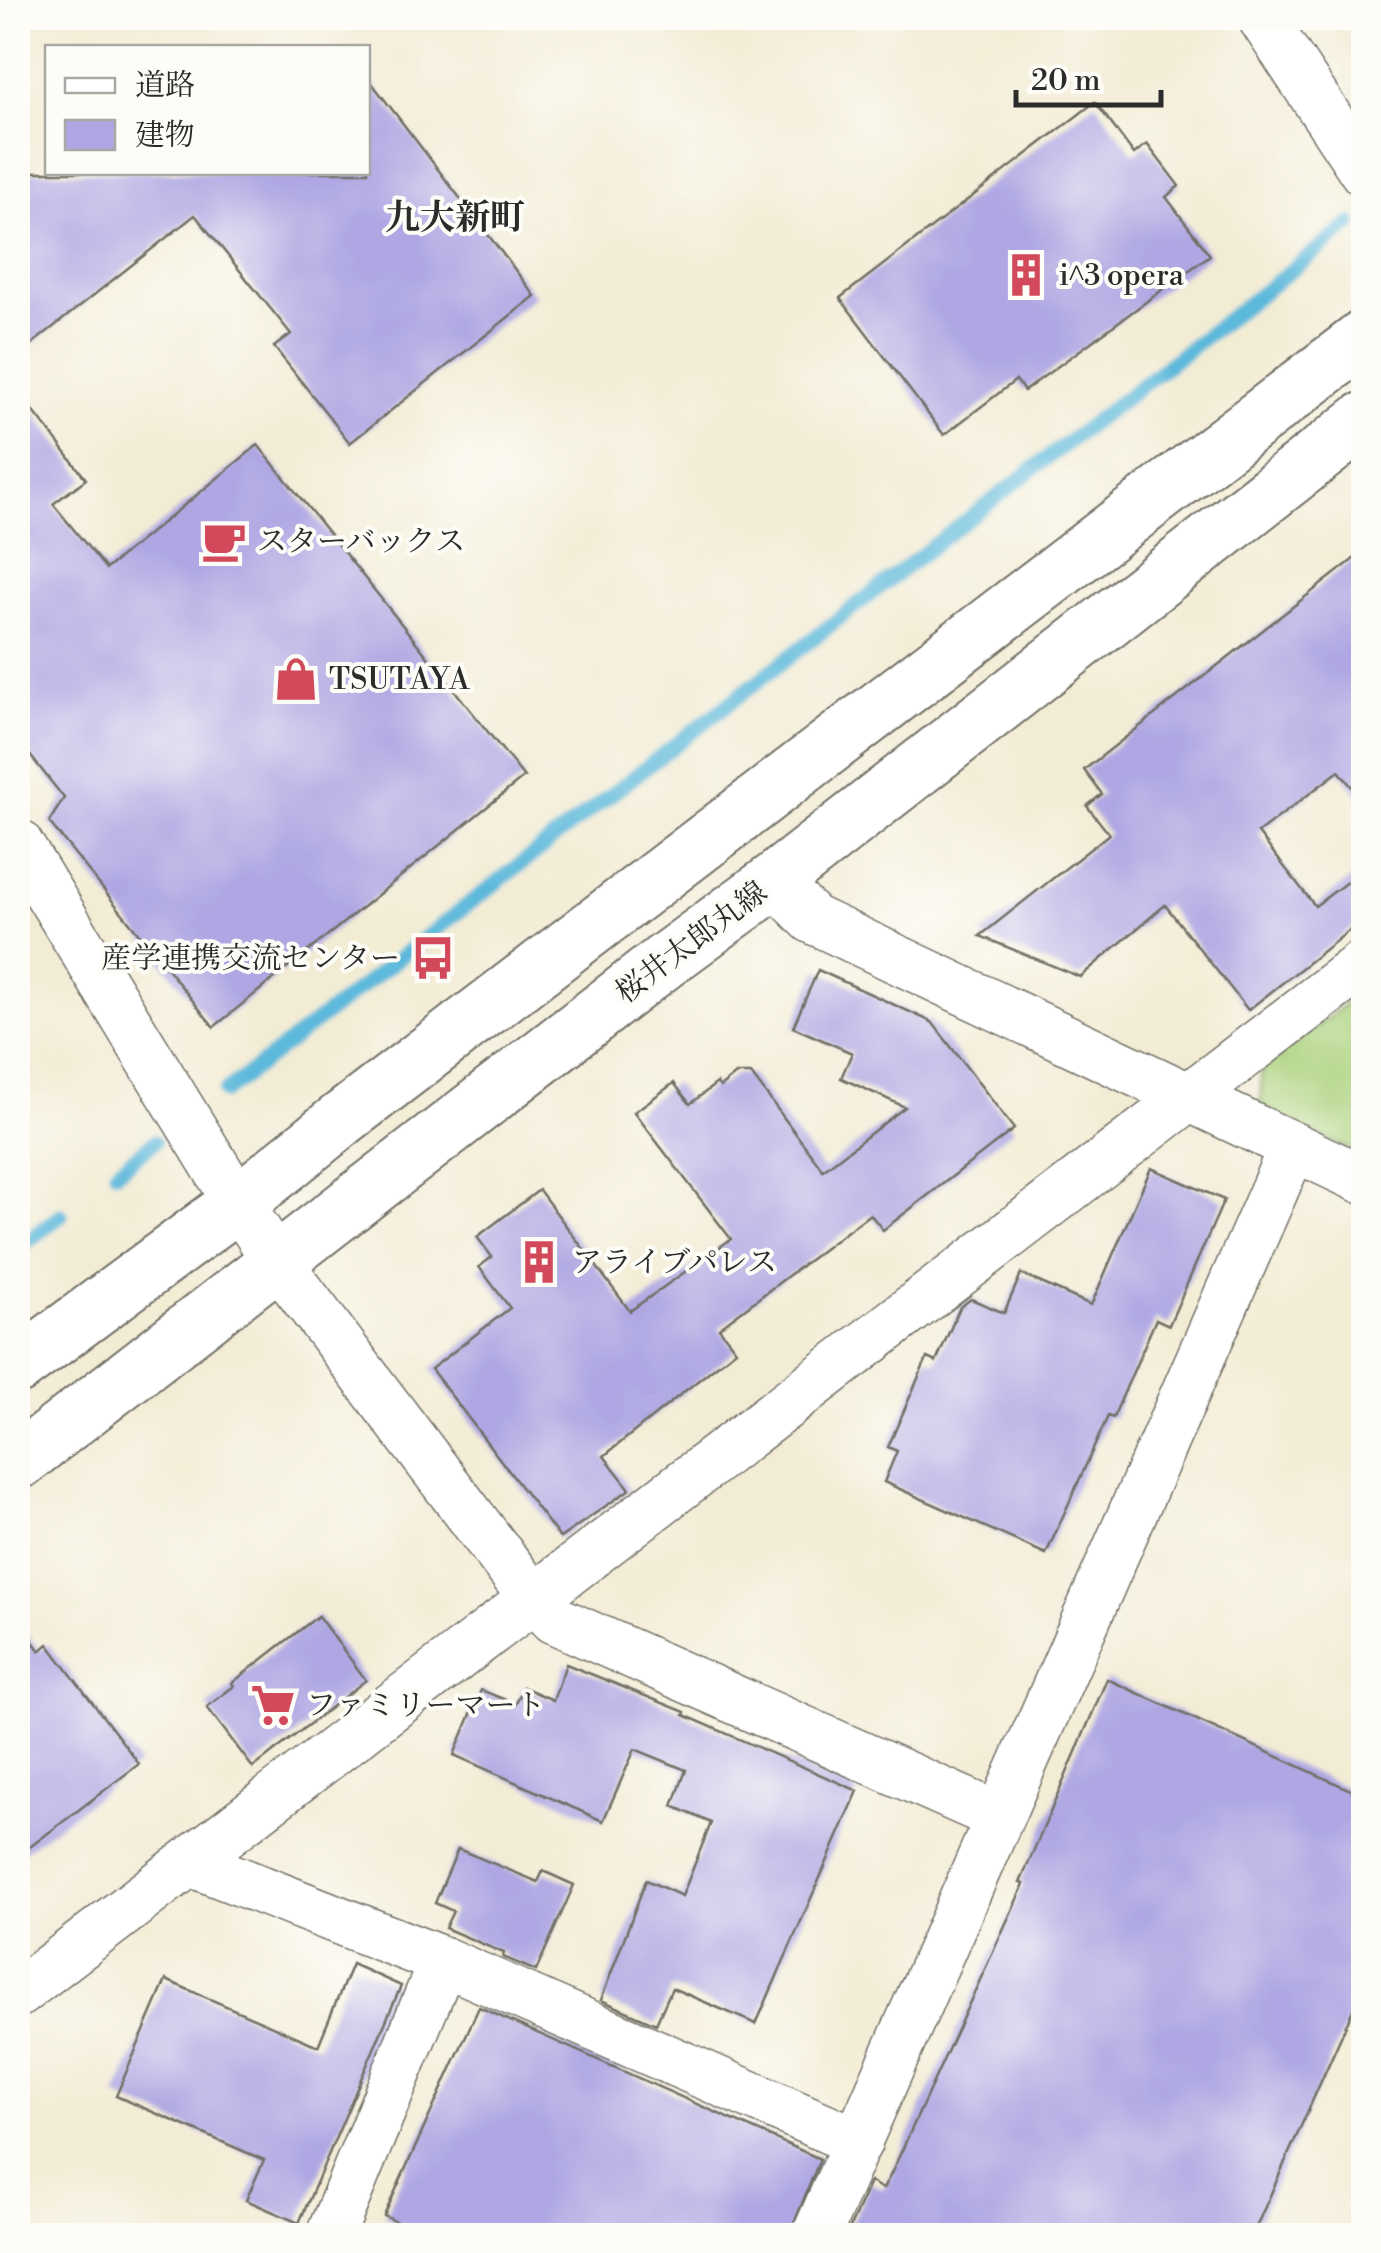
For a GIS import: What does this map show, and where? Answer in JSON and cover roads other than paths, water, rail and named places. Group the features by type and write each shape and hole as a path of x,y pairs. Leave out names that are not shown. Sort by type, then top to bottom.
{"main road":[{"path":"18,1366 238,1203 342,1119 1364,338"},
{"name":"桜井太郎丸線","path":"18,1462 665,960 774,882 1364,420"}],"street":[{"path":"1262,18 1364,172"},
{"path":"18,843 238,1203 277,1260 532,1597 554,1619 997,1816"},
{"path":"774,882 812,919 1364,1180"},
{"path":"18,1993 1364,963"},
{"path":"816,2236 1293,1148"},
{"path":"190,1862 443,1961 858,2142"},
{"path":"330,2236 443,1961"}],"waterway":[{"path":"225,1092 1351,224"},
{"path":"116,1172 154,1142"},
{"path":"18,1249 61,1215"}],"place":[{"name":"i^3 opera","path":"1026,275"},
{"name":"スターバックス","path":"224,541"},
{"name":"TSUTAYA","path":"296,679"},
{"name":"産学連携交流センター","path":"433,958"},
{"name":"アライブパレス","path":"539,1262"},
{"name":"ファミリーマート","path":"273,1705"}],"district":[{"name":"九大新町","path":"455,217"}]}
